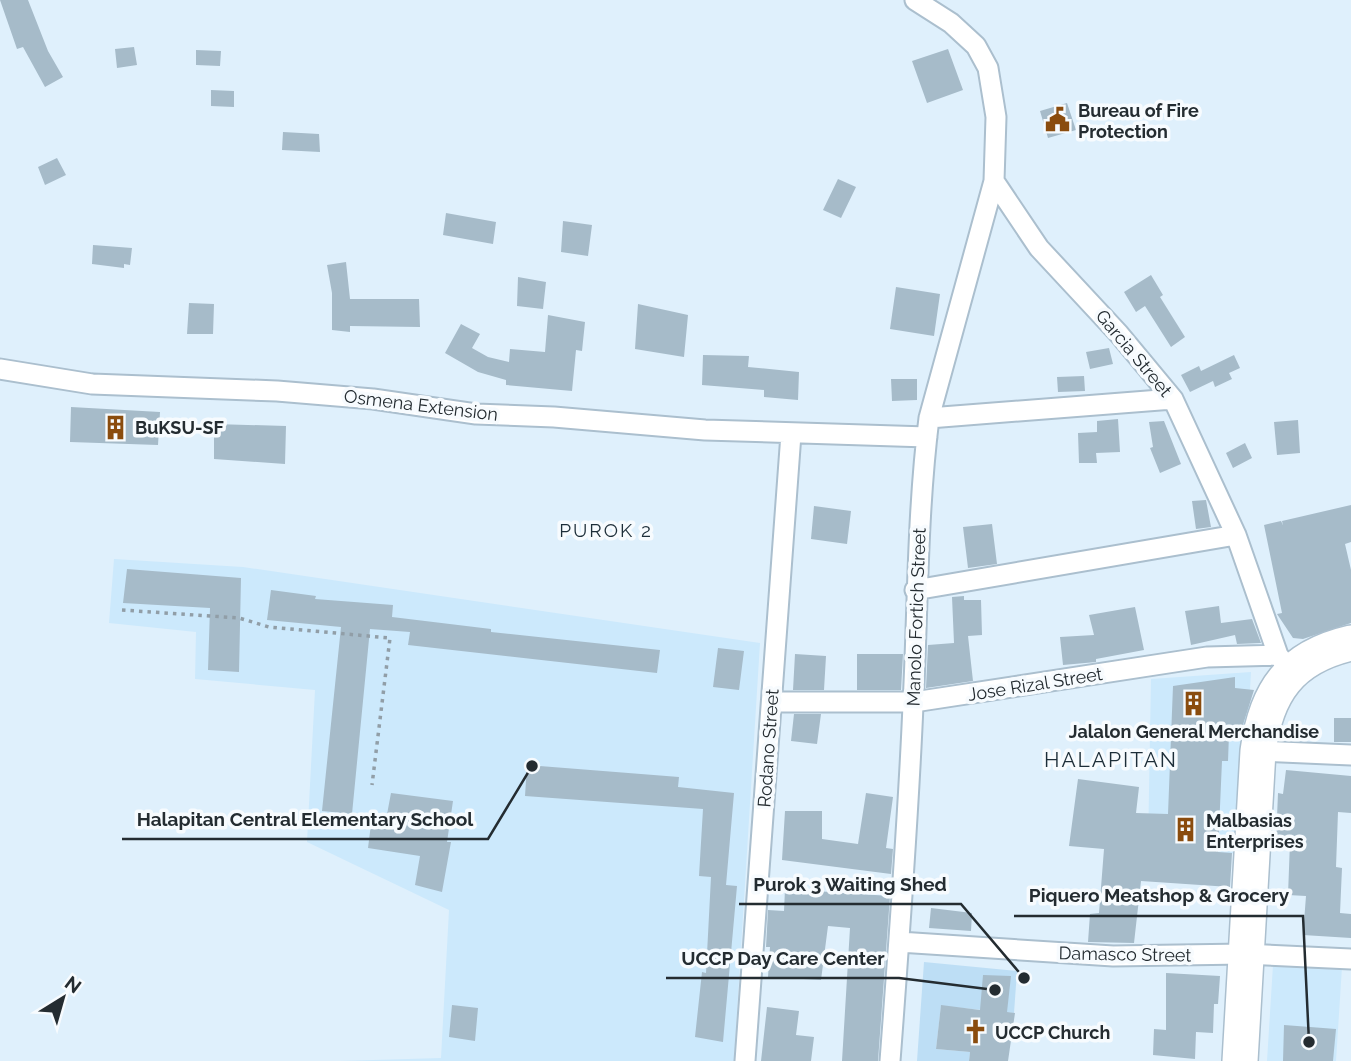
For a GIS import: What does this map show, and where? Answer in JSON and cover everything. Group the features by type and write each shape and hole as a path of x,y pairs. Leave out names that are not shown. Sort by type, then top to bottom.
{"highway":[{"path":"1240,1061 1244,954 1258,751 1263,720 1284,663 1351,643"}],"street":[{"path":"915,0 951,23 976,46 988,68 996,117 993,181"},
{"name":"Garcia Street","path":"993,181 1039,248 1119,334 1173,399 1236,535 1284,663"},
{"name":"Manolo Fortich Street","path":"890,1061 914,702 919,508 928,427 993,181"},
{"name":"Osmena Extension","path":"0,369 92,384 277,391 373,398 476,414 792,434 928,427 1173,399"},
{"name":"Rodano Street","path":"745,1061 792,434"},
{"path":"915,590 1236,535"},
{"name":"Jose Rizal Street","path":"772,702 914,702 1207,657 1284,663"},
{"path":"1258,751 1351,755"},
{"name":"Damasco Street","path":"899,942 1113,956 1244,954 1351,958"}],"path":[{"path":"122,610 239,618 269,628 390,638 372,785"}],"shaded area":[{"path":"114,559 243,567 760,643 734,1061 340,1061 441,1058 449,910 307,842 315,690 195,679 196,632 109,623"},
{"path":"1251,672 1241,854 1148,848 1151,679"},
{"path":"924,962 1017,971 1014,1013 941,1006 936,1049 970,1052 969,1061 917,1061"},
{"path":"1273,965 1342,967 1336,1061 1267,1061"}],"building":[{"path":"0,0 28,0 48,51 63,77 45,87 23,47 17,49"},
{"path":"134,47 137,65 117,68 115,49"},
{"path":"948,49 963,90 927,103 912,61"},
{"path":"196,50 221,51 220,66 196,65"},
{"path":"211,90 234,91 234,107 211,106"},
{"name":"Bureau of Fire Protection","path":"1067,103 1076,130 1048,138 1040,111"},
{"path":"283,132 319,134 320,152 282,150"},
{"path":"57,158 66,175 45,185 38,167"},
{"path":"838,179 856,187 841,218 823,210"},
{"path":"446,213 496,222 493,244 443,235"},
{"path":"563,221 592,225 588,256 561,252"},
{"path":"93,245 132,248 130,265 124,264 124,268 92,264"},
{"path":"346,262 350,299 419,299 420,327 350,326 350,332 332,330 332,293 327,265"},
{"path":"1151,275 1163,295 1160,297 1185,337 1171,347 1145,306 1136,312 1124,292"},
{"path":"518,277 546,282 543,309 517,306"},
{"path":"896,287 940,294 934,336 890,329"},
{"path":"189,303 214,304 213,334 187,334"},
{"path":"638,304 688,315 684,357 635,349"},
{"path":"548,315 585,322 582,351 576,350 572,391 506,385 506,380 478,372 445,353 461,324 480,334 472,348 488,357 509,362 510,349 545,352"},
{"path":"1109,348 1113,364 1090,369 1086,352"},
{"path":"703,355 749,356 748,367 799,372 798,400 764,397 764,390 702,385"},
{"path":"1234,355 1240,368 1229,373 1232,379 1215,387 1213,381 1190,392 1181,375 1199,366 1201,371"},
{"path":"1084,376 1085,391 1058,392 1057,377"},
{"path":"891,379 917,379 917,400 892,401"},
{"name":"BuKSU-SF","path":"71,407 160,412 158,445 70,442"},
{"path":"1118,419 1120,452 1096,453 1097,463 1079,463 1078,433 1097,432 1097,421"},
{"path":"1298,420 1300,453 1277,455 1274,422"},
{"path":"1164,421 1181,464 1160,473 1150,448 1153,447 1149,422"},
{"path":"214,424 286,426 285,464 214,459"},
{"path":"1245,443 1252,458 1233,468 1226,453"},
{"path":"1206,500 1211,527 1196,529 1192,501"},
{"path":"1351,505 1351,542 1345,544 1351,570 1351,623 1303,639 1293,638 1277,614 1282,613 1264,525 1281,521 1283,525 1282,521"},
{"path":"814,506 851,511 847,544 811,539"},
{"path":"992,524 997,564 968,568 963,527"},
{"path":"127,569 241,578 239,672 208,670 210,608 123,603"},
{"path":"271,590 316,596 315,599 393,605 392,617 491,629 491,632 660,650 657,673 408,645 410,632 370,629 352,814 322,811 341,627 267,620"},
{"path":"964,596 964,600 981,600 982,635 968,636 973,681 926,688 928,645 954,643 952,597"},
{"path":"1219,606 1221,623 1252,619 1261,643 1237,644 1235,635 1191,645 1185,611"},
{"path":"1135,607 1144,650 1096,659 1096,662 1063,665 1060,637 1094,635 1089,615"},
{"path":"718,648 744,651 739,690 713,687"},
{"path":"795,654 826,656 824,690 793,690"},
{"path":"857,654 903,654 901,690 857,690"},
{"path":"1235,677 1235,688 1254,690 1241,731 1229,734 1228,761 1222,761 1218,852 1232,853 1230,887 1141,881 1134,943 1088,942 1090,914 1099,913 1104,849 1069,846 1078,779 1139,787 1136,813 1168,814 1173,686"},
{"path":"794,714 821,714 817,744 791,741"},
{"path":"1334,718 1351,718 1351,742 1334,742"},
{"path":"527,765 679,777 678,787 734,793 726,885 737,886 723,1042 695,1037 702,972 706,973 711,877 699,876 703,809 525,796"},
{"path":"1286,770 1351,776 1351,813 1338,812 1336,867 1342,868 1340,913 1351,914 1351,938 1303,935 1306,896 1288,895 1290,842 1276,841 1278,793 1283,794"},
{"path":"391,793 453,801 447,842 451,842 442,892 415,885 420,856 368,848 371,824 385,825"},
{"path":"866,793 893,797 886,848 893,849 891,874 782,860 785,811 822,811 822,839 858,844"},
{"path":"785,889 890,896 878,1061 842,1061 850,928 828,926 821,980 768,977 768,910 784,911"},
{"path":"931,908 972,913 971,931 929,928"},
{"path":"1166,973 1220,976 1218,1004 1214,1004 1213,1033 1196,1032 1195,1059 1153,1055 1154,1029 1166,1030"},
{"name":"UCCP Church","path":"983,975 1011,976 1007,1012 1015,1013 1008,1061 969,1061 970,1052 936,1049 941,1005 980,1010"},
{"path":"452,1005 478,1008 475,1041 449,1037"},
{"path":"767,1007 799,1011 796,1035 814,1037 811,1061 761,1061"},
{"path":"1284,1025 1336,1029 1333,1061 1283,1061"}],"place":[{"name":"Bureau of Fire Protection","path":"1058,120"},
{"name":"BuKSU-SF","path":"115,427"},
{"name":"Jalalon General Merchandise","path":"1194,704"},
{"name":"Halapitan Central Elementary School","path":"532,766"},
{"name":"Malbasias Enterprises","path":"1186,830"},
{"name":"Purok 3 Waiting Shed","path":"1024,978"},
{"name":"UCCP Day Care Center","path":"995,990"},
{"name":"UCCP Church","path":"975,1032"},
{"name":"Piquero Meatshop & Grocery","path":"1309,1042"}],"district":[{"name":"PUROK 2","path":"606,530"},
{"name":"HALAPITAN","path":"1111,759"}]}
